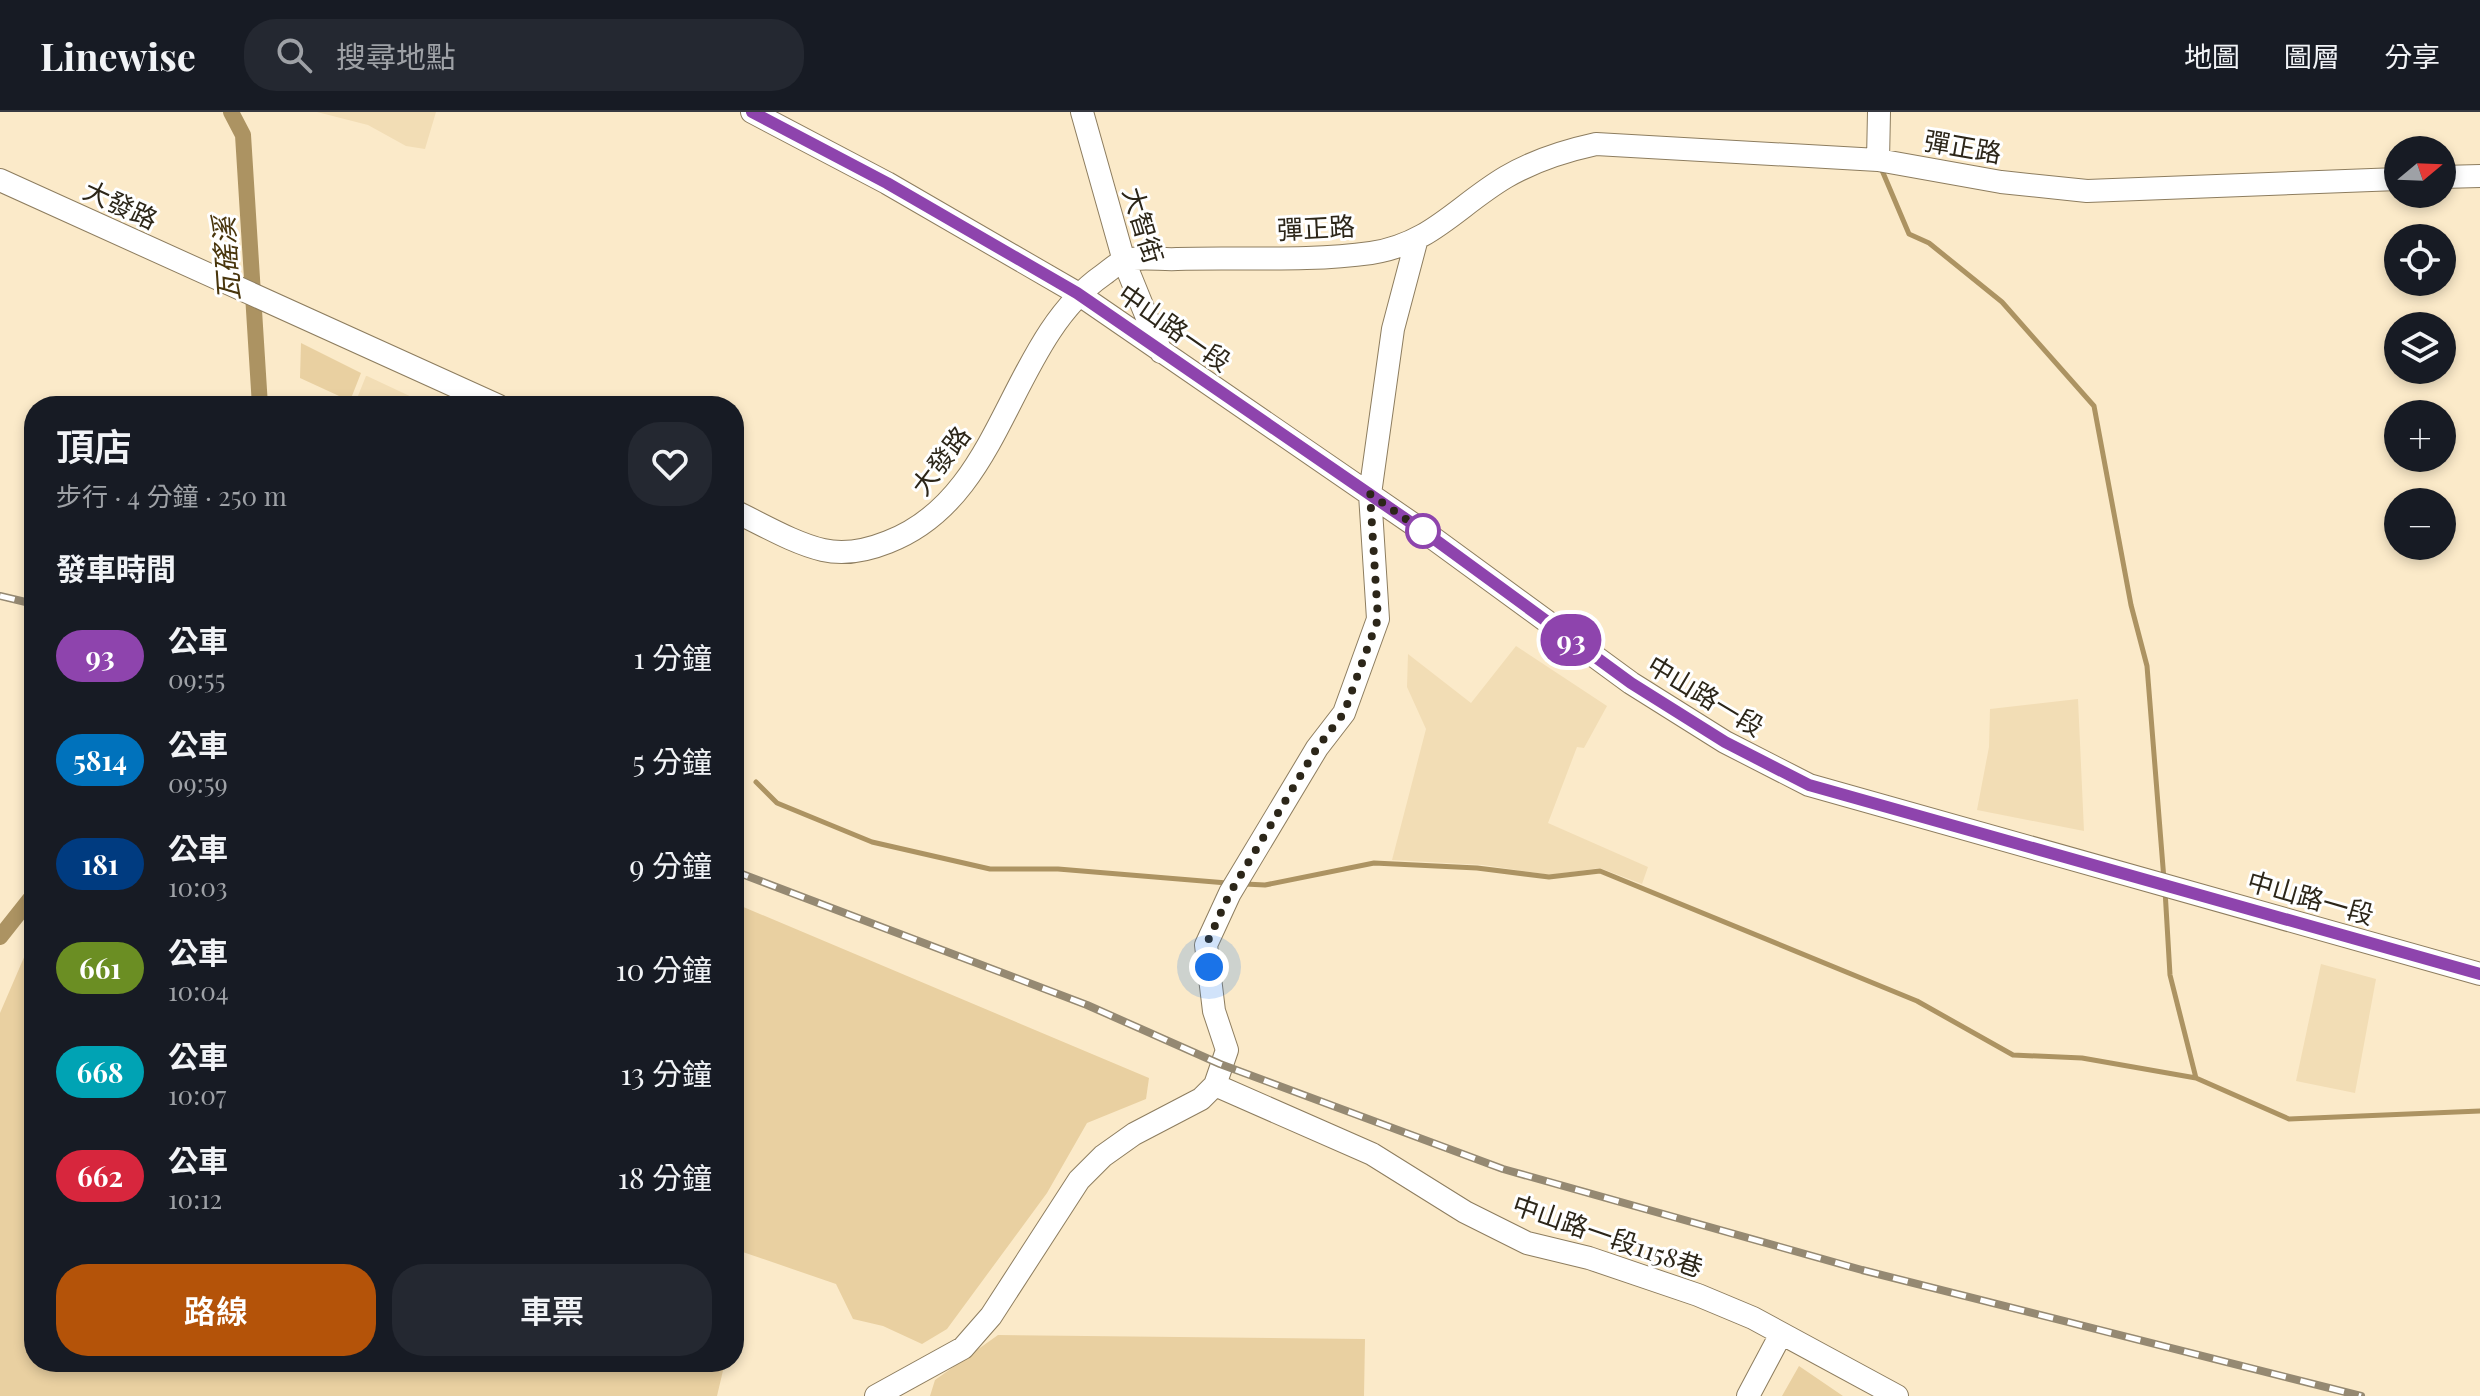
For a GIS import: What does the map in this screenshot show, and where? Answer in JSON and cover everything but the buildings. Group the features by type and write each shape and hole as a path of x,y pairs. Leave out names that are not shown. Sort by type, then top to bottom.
{"street":[{"name":"中山路一段","path":"752,112 887,183 1077,293 1370,494 1631,683 1725,742 1809,785 2480,974"},
{"name":"大智街","path":"1082,112 1124,261 1161,352"},
{"path":"1878,160 1879,112"},
{"name":"彈正路","path":"1124,261 1372,253 1416,242 1506,178 1557,152 1596,144 1878,160 2001,182 2087,191 2384,180"},
{"path":"2456,177 2480,176"},
{"name":"大發路","path":"0,180 477,396"},
{"path":"876,1396 963,1348 991,1316 1079,1180 1103,1156 1134,1134 1201,1099 1215,1085 1227,1050 1214,1011 1206,945 1236,884 1317,748 1344,713 1378,619 1370,494 1393,329 1416,242"},
{"path":"1077,293 1124,261"},
{"name":"大發路","path":"744,516 820,550 837,552 877,546 918,529 939,512 959,489 1005,418 1054,325 1077,293"},
{"name":"中山路一段1158巷","path":"1215,1085 1372,1154 1465,1212 1527,1243 1589,1258 1698,1295 1781,1334 1897,1396"},
{"path":"1748,1396 1781,1334"}],"shaded area":[{"path":"317,112 436,112 425,149 406,146 368,125"},
{"path":"301,343 361,373 352,396 339,396 300,378"},
{"path":"367,376 410,396 358,396"},
{"path":"1516,646 1607,706 1584,748 1577,747 1548,823 1648,867 1642,884 1600,868 1550,875 1483,865 1392,860 1426,729 1407,687 1408,654 1471,703"},
{"path":"2078,699 2084,831 1977,810 1989,747 1990,709"},
{"path":"744,907 1149,1078 1146,1099 1087,1123 1047,1193 947,1329 922,1344 883,1326 853,1319 836,1284 744,1252"},
{"path":"24,957 24,1372 723,1372 717,1396 0,1396 0,1013"},
{"path":"2321,964 2376,979 2355,1093 2296,1081"},
{"path":"998,1335 1365,1339 1364,1396 930,1396 935,1380"},
{"path":"1799,1366 1843,1396 1782,1396"}],"waterway":[{"name":"瓦磘溪","path":"231,112 243,135 259,396"},
{"path":"1881,168 1909,234 1929,243 2002,302 2094,406 2131,605 2147,666 2164,880"},
{"path":"756,782 777,803 872,842 990,869 1058,869 1227,883"},
{"path":"1245,884 1265,885 1374,863 1477,868 1549,877 1600,871 1917,1001 2013,1055 2082,1058 2196,1078 2289,1119 2480,1111"},
{"path":"2165,890 2170,975 2196,1078"},
{"name":"瓦磘溪","path":"0,937 24,907"}],"railway":[{"path":"0,596 24,602"},
{"path":"744,875 1087,1005 1220,1064 1503,1169 1862,1270 2361,1396"}],"bus line":[{"name":"93","path":"752,112 887,183 1077,293 1426,533 1631,683 1725,742 1809,785 2480,974"}],"route":[{"path":"1209,967 1206,945 1230,893 1317,748 1344,713 1378,619 1370,494 1426,533 1423,531"}]}
